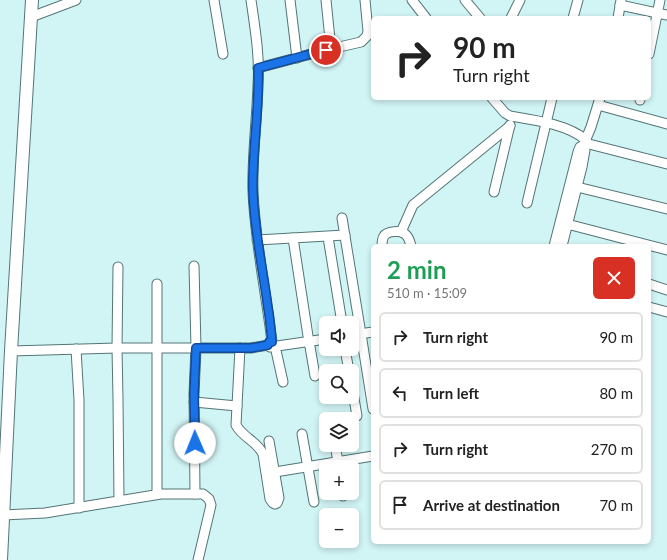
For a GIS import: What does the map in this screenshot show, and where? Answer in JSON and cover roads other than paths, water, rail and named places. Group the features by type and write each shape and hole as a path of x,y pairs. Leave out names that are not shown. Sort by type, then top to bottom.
{"main road":[{"path":"1,560 11,351 32,0"}],"street":[{"path":"31,17 76,0"},
{"path":"214,0 223,54"},
{"path":"251,0 258,68 253,165 253,204 272,344 283,382"},
{"path":"290,0 297,58"},
{"path":"326,0 331,49"},
{"path":"258,68 361,42 367,36 368,25 365,0"},
{"path":"412,0 424,16"},
{"path":"465,0 478,16"},
{"path":"573,16 577,0"},
{"path":"651,45 660,0"},
{"path":"512,16 518,1"},
{"path":"618,16 621,2 667,15"},
{"path":"494,100 505,113 576,132 585,143 667,164"},
{"path":"527,203 552,100"},
{"path":"562,244 577,187 585,150 585,143 599,101 667,124"},
{"path":"494,192 512,116"},
{"path":"401,232 413,205 510,126"},
{"path":"555,244 577,156 580,147 585,143"},
{"path":"577,187 667,209"},
{"path":"342,218 354,316"},
{"path":"567,224 644,244"},
{"path":"382,244 384,236 394,232 404,233 408,237 410,244"},
{"path":"257,240 345,235"},
{"path":"328,237 341,316"},
{"path":"293,238 315,376"},
{"path":"651,246 667,250"},
{"path":"194,266 196,348 194,402 196,494"},
{"path":"118,267 116,348 119,501"},
{"path":"157,284 157,494"},
{"path":"651,285 667,290"},
{"path":"651,308 667,312"},
{"path":"359,330 371,327"},
{"path":"359,331 371,332"},
{"path":"11,351 116,348 251,348 319,335"},
{"path":"308,338 319,339"},
{"path":"359,345 371,400"},
{"path":"240,348 236,425 242,434 261,450 270,473"},
{"path":"76,349 79,400 79,508"},
{"path":"194,402 237,406"},
{"path":"302,434 314,502"},
{"path":"269,441 270,473"},
{"path":"357,460 371,457"},
{"path":"270,473 319,466"},
{"path":"3,515 44,513 157,494 203,494 211,503 198,560"}]}
